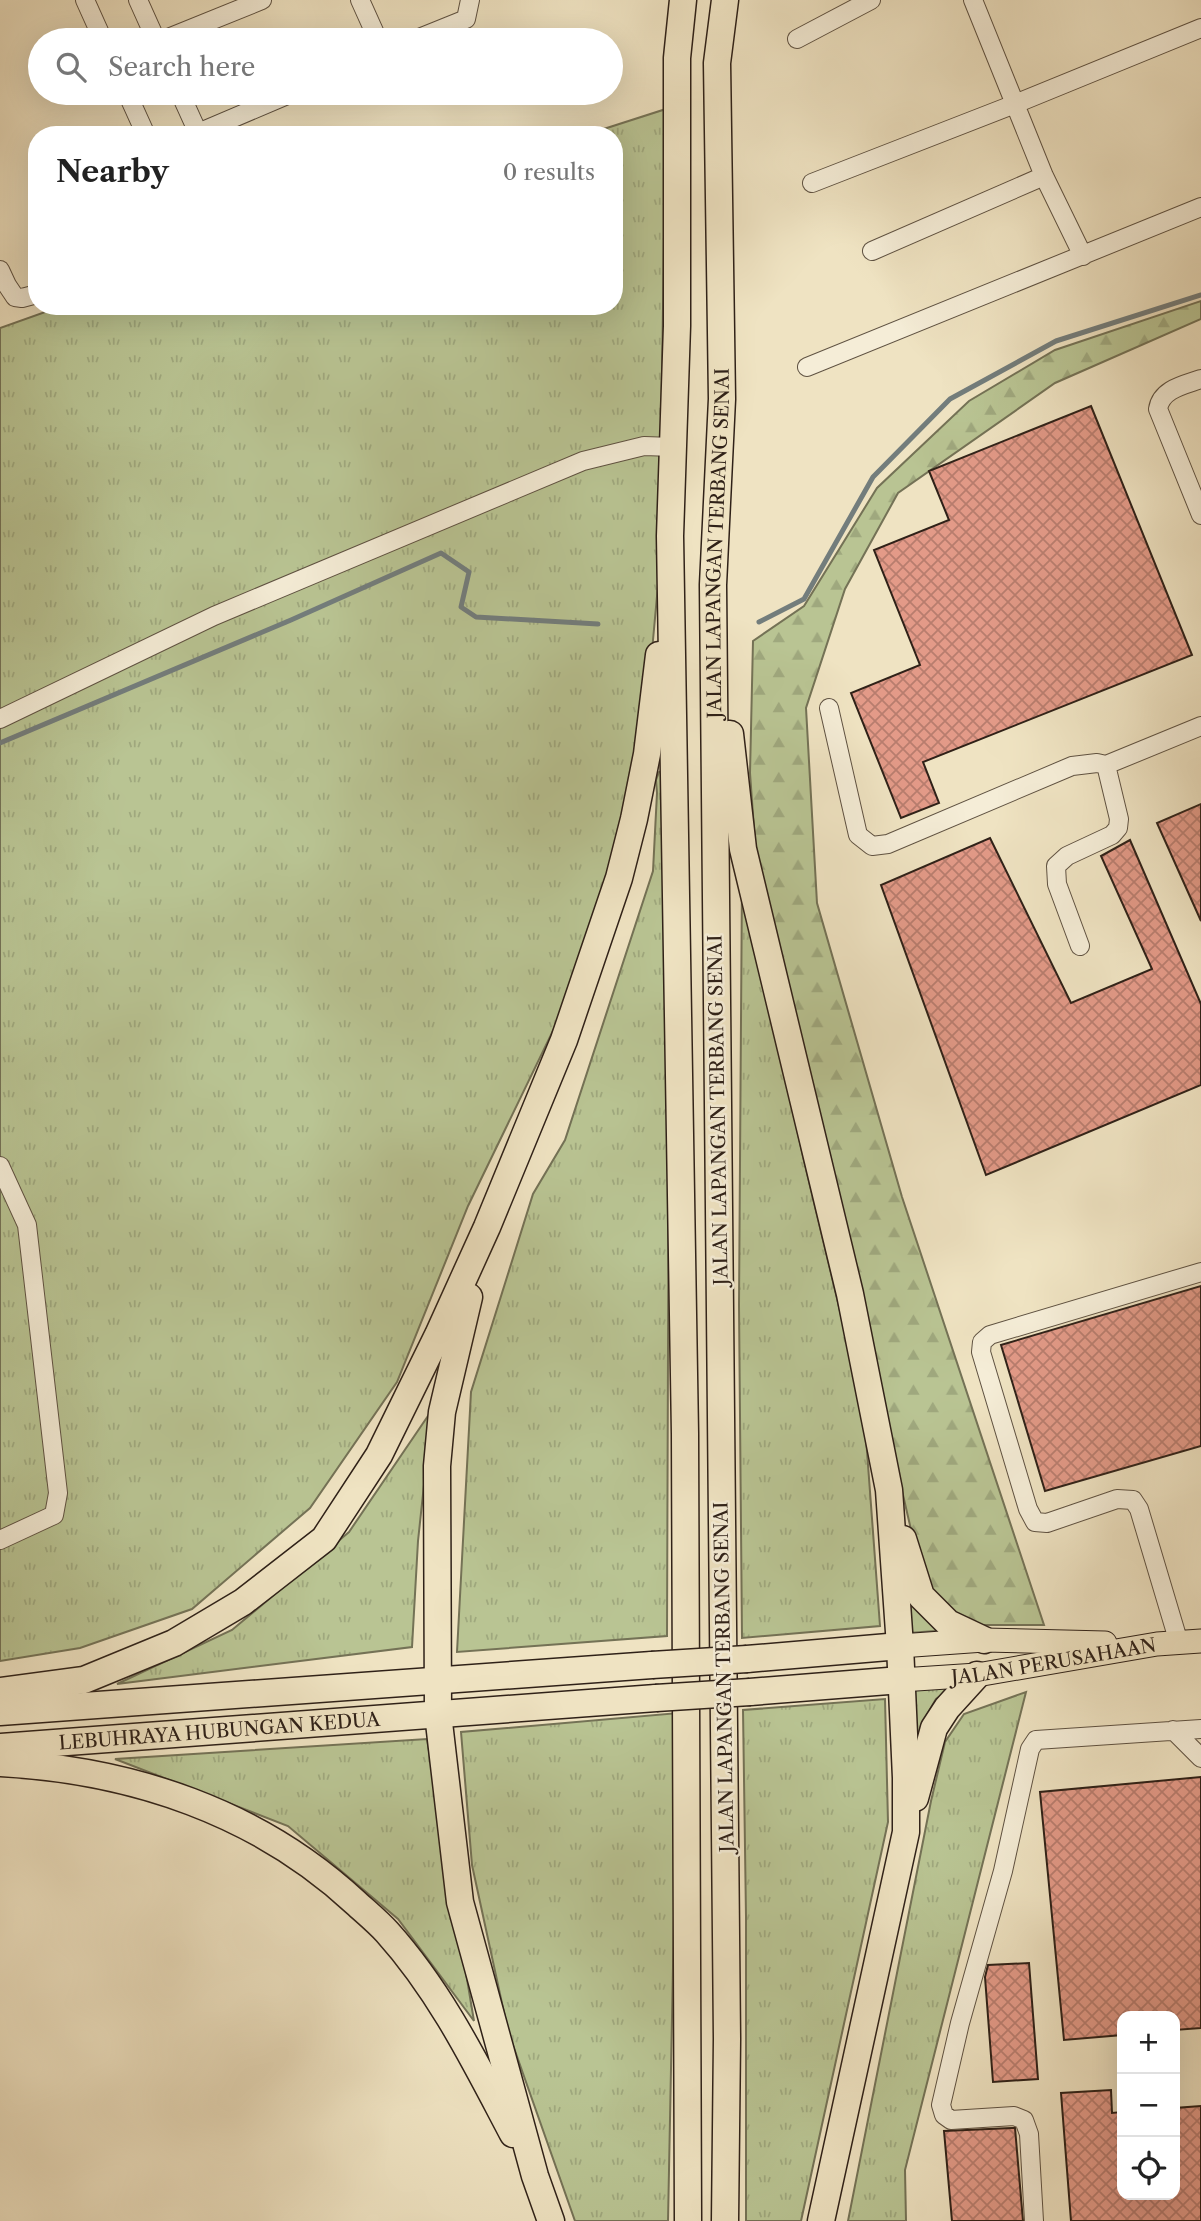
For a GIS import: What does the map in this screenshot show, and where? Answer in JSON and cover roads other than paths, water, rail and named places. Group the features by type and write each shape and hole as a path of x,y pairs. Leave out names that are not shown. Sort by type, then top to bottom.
{"highway":[{"name":"JALAN LAPANGAN TERBANG SENAI","path":"683,0 677,58 677,327 670,536 685,1434 688,2221"},
{"name":"JALAN LAPANGAN TERBANG SENAI","path":"725,0 717,63 722,399 713,585 727,2025 725,2221"},
{"path":"0,1691 84,1680 174,1643 243,1602 324,1539 379,1455 487,1227 564,1040 619,878 647,754 670,536"},
{"path":"713,585 724,651 733,776 743,849 850,1294 889,1490 921,1597 948,1623 984,1640"},
{"path":"487,1227 442,1412 437,1466 438,1714 460,1902 535,2176 551,2221"},
{"path":"889,1490 900,1646 906,1832"},
{"name":"LEBUHRAYA HUBUNGAN KEDUA","path":"0,1712 900,1646"},
{"path":"821,2221 906,1832 934,1728 947,1708 977,1675"},
{"name":"LEBUHRAYA HUBUNGAN KEDUA","path":"0,1747 901,1680"},
{"path":"0,1763 103,1774 196,1802 239,1821 301,1857 345,1892 387,1932 419,1973 457,2029 535,2176"}],"main road":[{"name":"JALAN PERUSAHAAN","path":"900,1646 984,1640 1179,1643"},
{"name":"JALAN PERUSAHAAN","path":"901,1680 977,1675 1179,1643"}],"street":[{"path":"85,0 98,28"},
{"path":"138,0 151,28"},
{"path":"193,28 262,0"},
{"path":"360,0 373,28"},
{"path":"444,28 466,19 470,0"},
{"path":"797,39 871,0"},
{"path":"973,0 1044,176 1083,256"},
{"path":"812,183 1201,28"},
{"path":"132,105 142,126"},
{"path":"185,105 194,126"},
{"path":"216,126 264,105"},
{"path":"872,251 1044,176"},
{"path":"807,367 1201,207"},
{"path":"0,270 15,297 28,296"},
{"path":"1201,379 1168,392 1160,399 1158,409 1201,515"},
{"path":"0,719 214,616 583,461 644,446 673,447"},
{"path":"830,708 858,835 872,846 888,844 1072,765 1106,765 1201,726"},
{"path":"1080,946 1056,884 1056,866 1067,856 1112,835 1118,828 1119,818 1106,765"},
{"path":"0,1166 27,1225 58,1493 54,1515 0,1540"},
{"path":"1179,1643 1139,1509 1133,1500 1117,1499 1047,1523 1035,1521 1028,1509 981,1352 982,1342 990,1335 1201,1272"},
{"path":"1034,2221 1030,2134 1024,2120 1014,2116 951,2120 944,2115 941,2105 960,2023 1003,1871 1030,1749 1036,1740 1201,1729"},
{"path":"1172,1730 1201,1758"}],"waterway":[{"path":"759,622 804,599 873,477 950,399 1056,341 1201,295"},
{"path":"0,743 291,620 441,553 469,572 461,607 476,617 598,624"}]}
